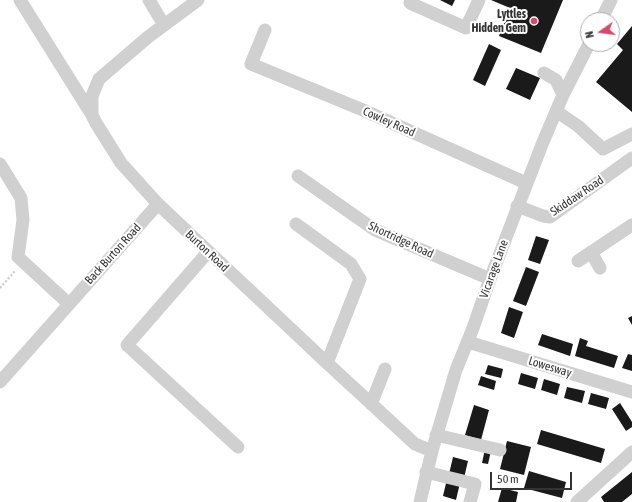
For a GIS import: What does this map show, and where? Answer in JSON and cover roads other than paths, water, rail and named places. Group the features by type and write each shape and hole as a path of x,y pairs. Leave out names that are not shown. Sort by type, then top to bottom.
{"street":[{"path":"20,0 92,114"},
{"path":"149,0 164,25"},
{"path":"410,3 466,28 479,0"},
{"path":"605,12 611,0"},
{"name":"Burton Road","path":"190,2 98,79 92,96 92,114 102,133 122,163 158,204 415,444 432,451"},
{"name":"Cowley Road","path":"265,30 251,64 363,110 526,183"},
{"name":"Vicarage Lane","path":"420,502 436,435 456,370 468,342 526,183 563,95 585,52"},
{"path":"544,73 556,80 563,95"},
{"path":"556,111 578,126 603,150 632,134"},
{"name":"Skiddaw Road","path":"517,206 542,216 550,217 632,158"},
{"path":"0,164 21,198 22,220 18,257 69,304"},
{"name":"Shortridge Road","path":"298,176 374,230 490,279"},
{"name":"Back Burton Road","path":"0,382 158,204"},
{"path":"296,224 351,264 360,278 327,363"},
{"path":"578,261 632,225"},
{"path":"208,252 127,345 238,447"},
{"path":"591,252 600,268"},
{"name":"Lowesway","path":"468,342 632,392"},
{"path":"371,404 385,369"},
{"path":"436,435 500,450"},
{"path":"578,502 632,452"},
{"path":"426,472 475,484 470,502"}],"place":[{"name":"Lyttles Hidden Gem","path":"534,21"}]}
